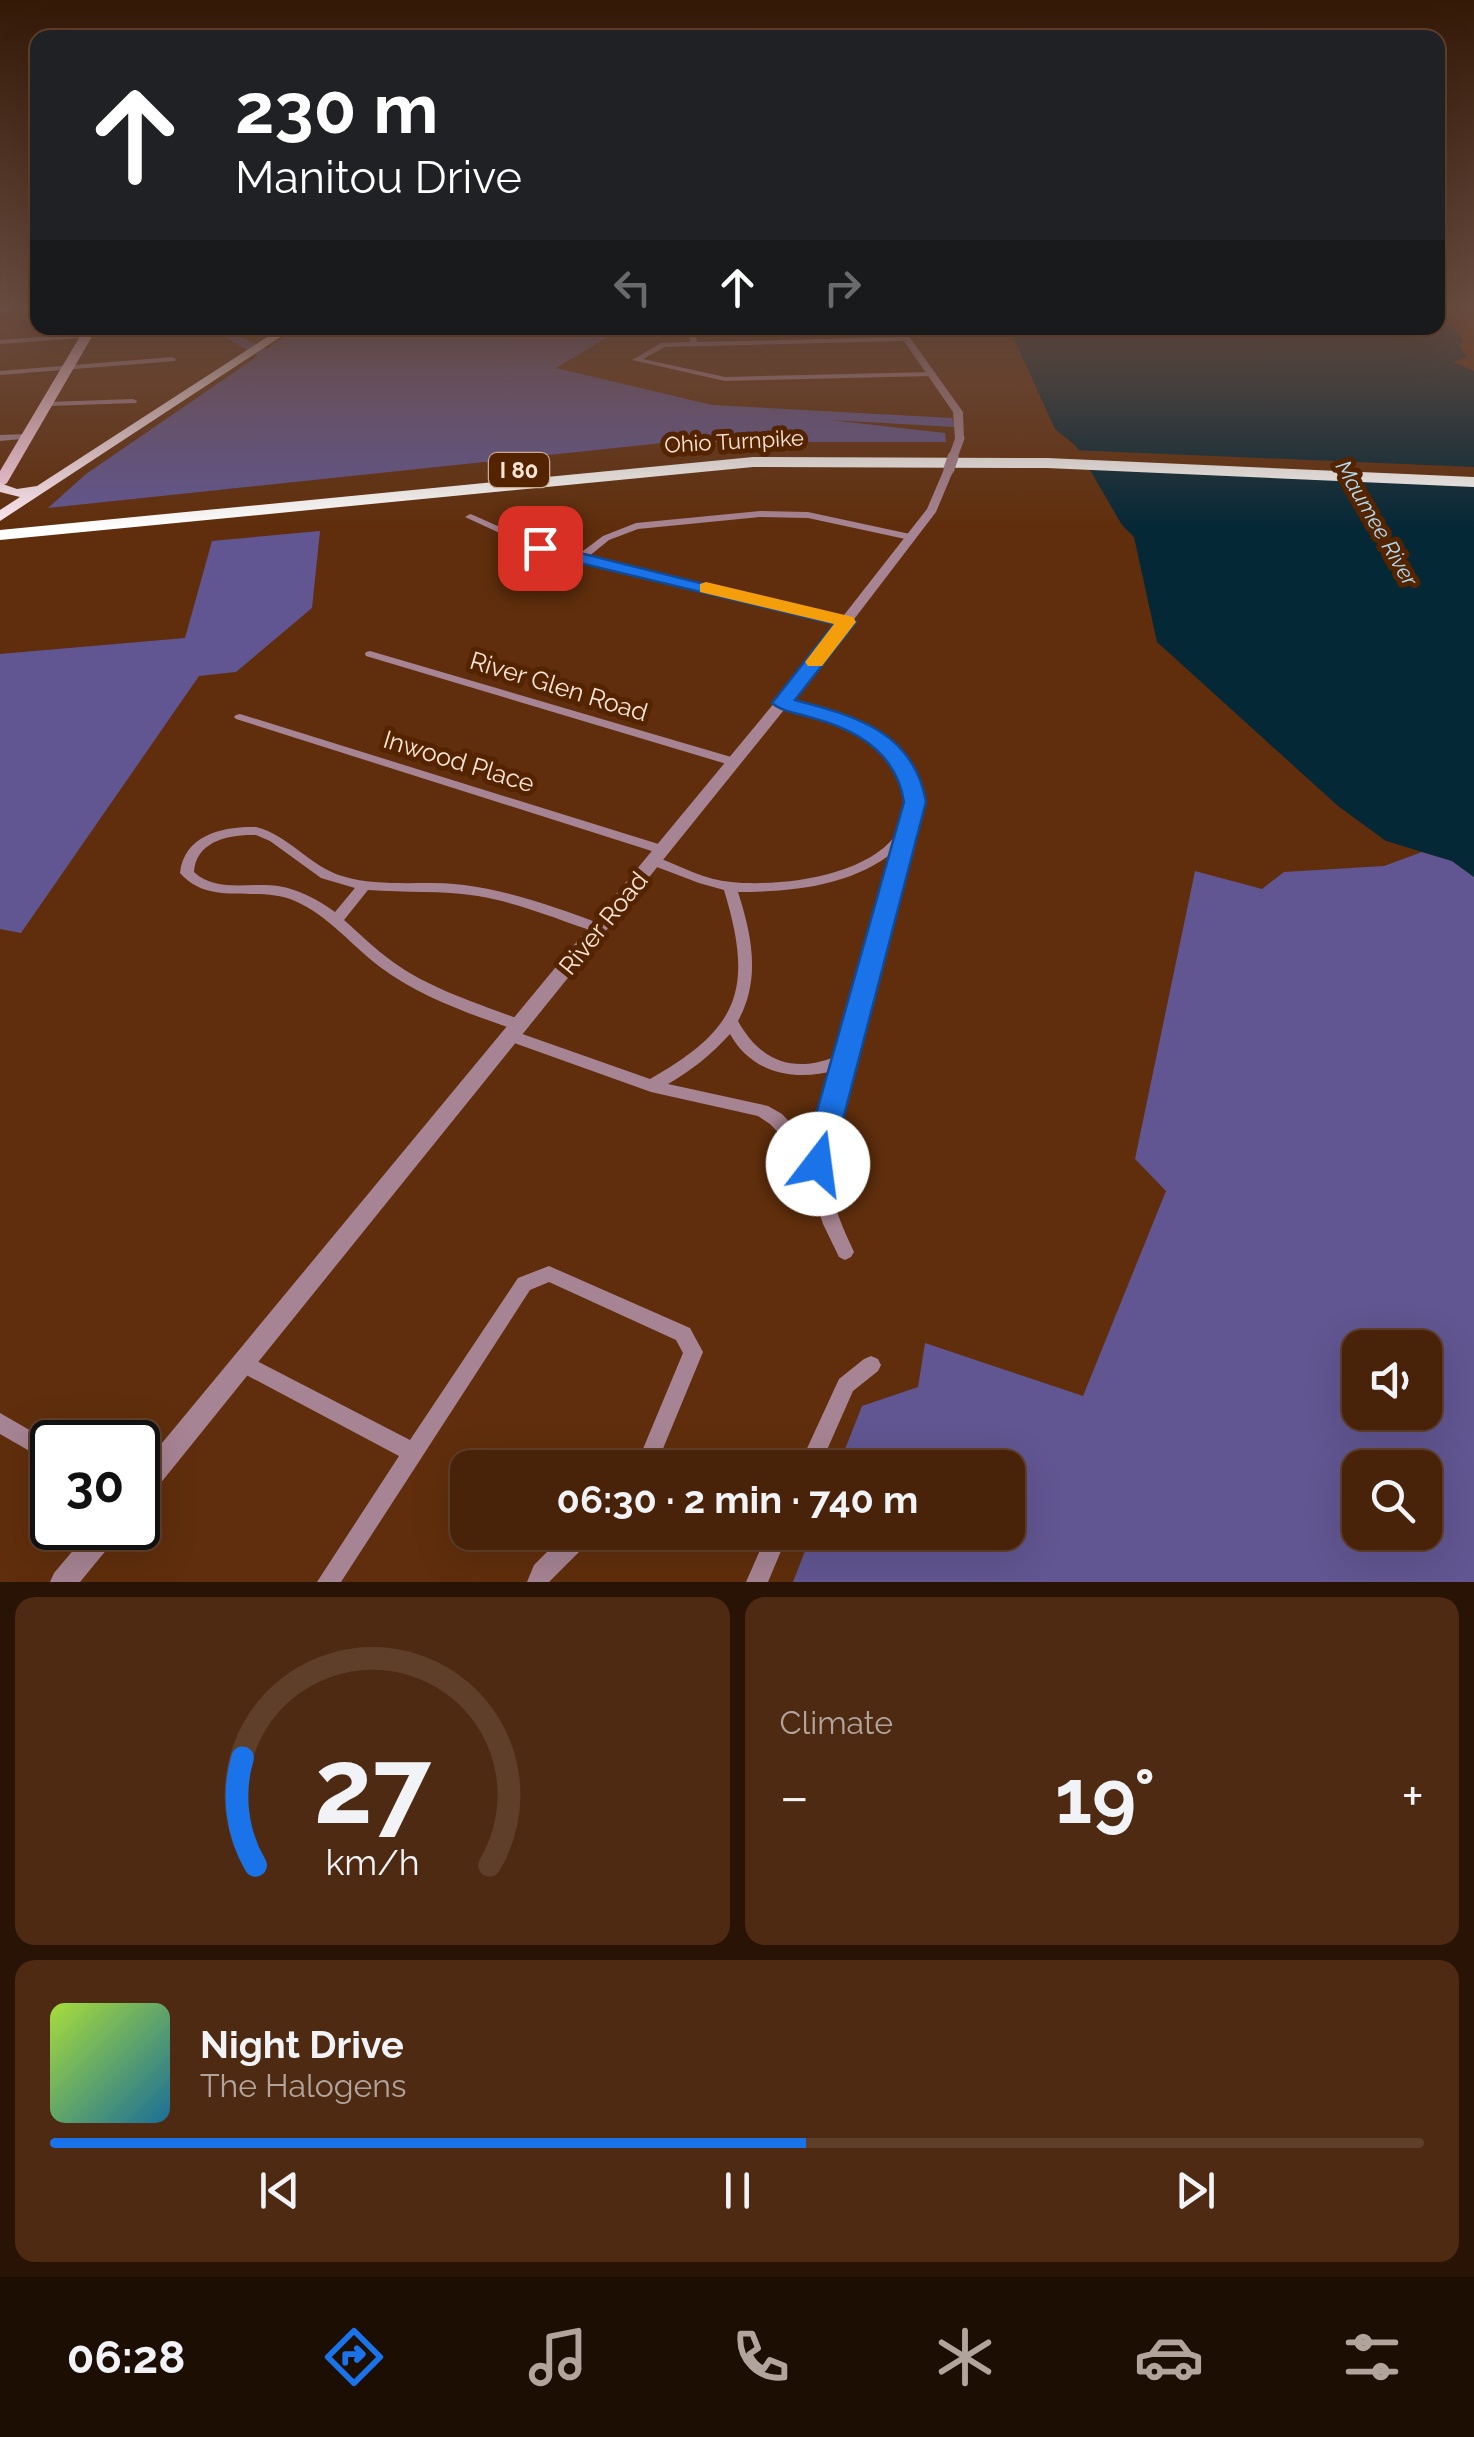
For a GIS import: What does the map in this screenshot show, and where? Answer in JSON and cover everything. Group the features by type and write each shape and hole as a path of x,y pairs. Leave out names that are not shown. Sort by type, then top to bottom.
{"highway":[{"path":"4,516 208,381"},
{"name":"Ohio Turnpike","path":"4,516 743,450 925,447 1474,482"},
{"name":"Ohio Turnpike","path":"0,535 656,468 838,459 1043,457 1474,471"},
{"path":"0,485 15,494 52,484"}],"main road":[{"path":"0,485 61,381"}],"street":[{"name":"River Road","path":"160,1464 600,928 932,510 960,438 958,412 937,381"},
{"path":"48,404 133,401"},
{"path":"0,438 29,436"},
{"path":"580,558 606,538 636,526 760,514 808,515 910,537"},
{"path":"470,517 500,534 580,558 846,622"},
{"name":"River Glen Road","path":"370,654 734,762"},
{"path":"782,703 853,724 896,753 912,780 915,802 818,1164 828,1222 844,1252"},
{"name":"Inwood Place","path":"240,717 658,856 730,887"},
{"path":"650,1086 696,1061 726,1034 731,1023 746,983 748,956 744,926 730,887 794,885 836,877 880,856 908,830"},
{"path":"600,928 489,894 364,885 312,870 280,841 263,832 230,832 198,846 186,866 200,884 282,891 338,918 384,963 407,978 515,1031 650,1086 762,1112 776,1119 818,1164"},
{"path":"338,918 364,885"},
{"path":"731,1023 755,1056 780,1068 811,1072 848,1058"},
{"path":"328,1582 524,1284 549,1274 683,1334 693,1352 652,1450"},
{"path":"242,1364 412,1452"},
{"path":"816,1450 846,1385 872,1365"},
{"path":"0,1424 30,1441"},
{"path":"63,1582 90,1550"},
{"path":"538,1582 564,1550"},
{"path":"757,1582 771,1550"}],"shaded area":[{"path":"222,381 610,381 712,405 952,418 955,427 830,420 945,433 946,442 672,442 48,508 86,474"},
{"path":"320,531 312,608 236,672 199,676 21,933 0,929 0,654 185,638 212,541"},
{"path":"1422,852 1452,861 1474,877 1474,1582 793,1582 805,1550 1025,1550 1025,1450 845,1450 862,1406 918,1387 925,1343 1083,1396 1166,1191 1135,1159 1195,871 1262,889 1284,872 1384,866"}],"water":[{"name":"Maumee River","path":"1033,381 1474,381 1474,877 1452,861 1386,841 1338,806 1157,642 1134,537 1122,525 1076,446 1055,429"}],"pier":[{"path":"1072,450 1474,467 1474,486 1081,469"}],"slow traffic":[{"path":"706,588 846,622 815,662"}],"route":[{"path":"540,548 846,622 782,703 840,718 884,742 910,773 915,802 896,886 818,1164"}]}
